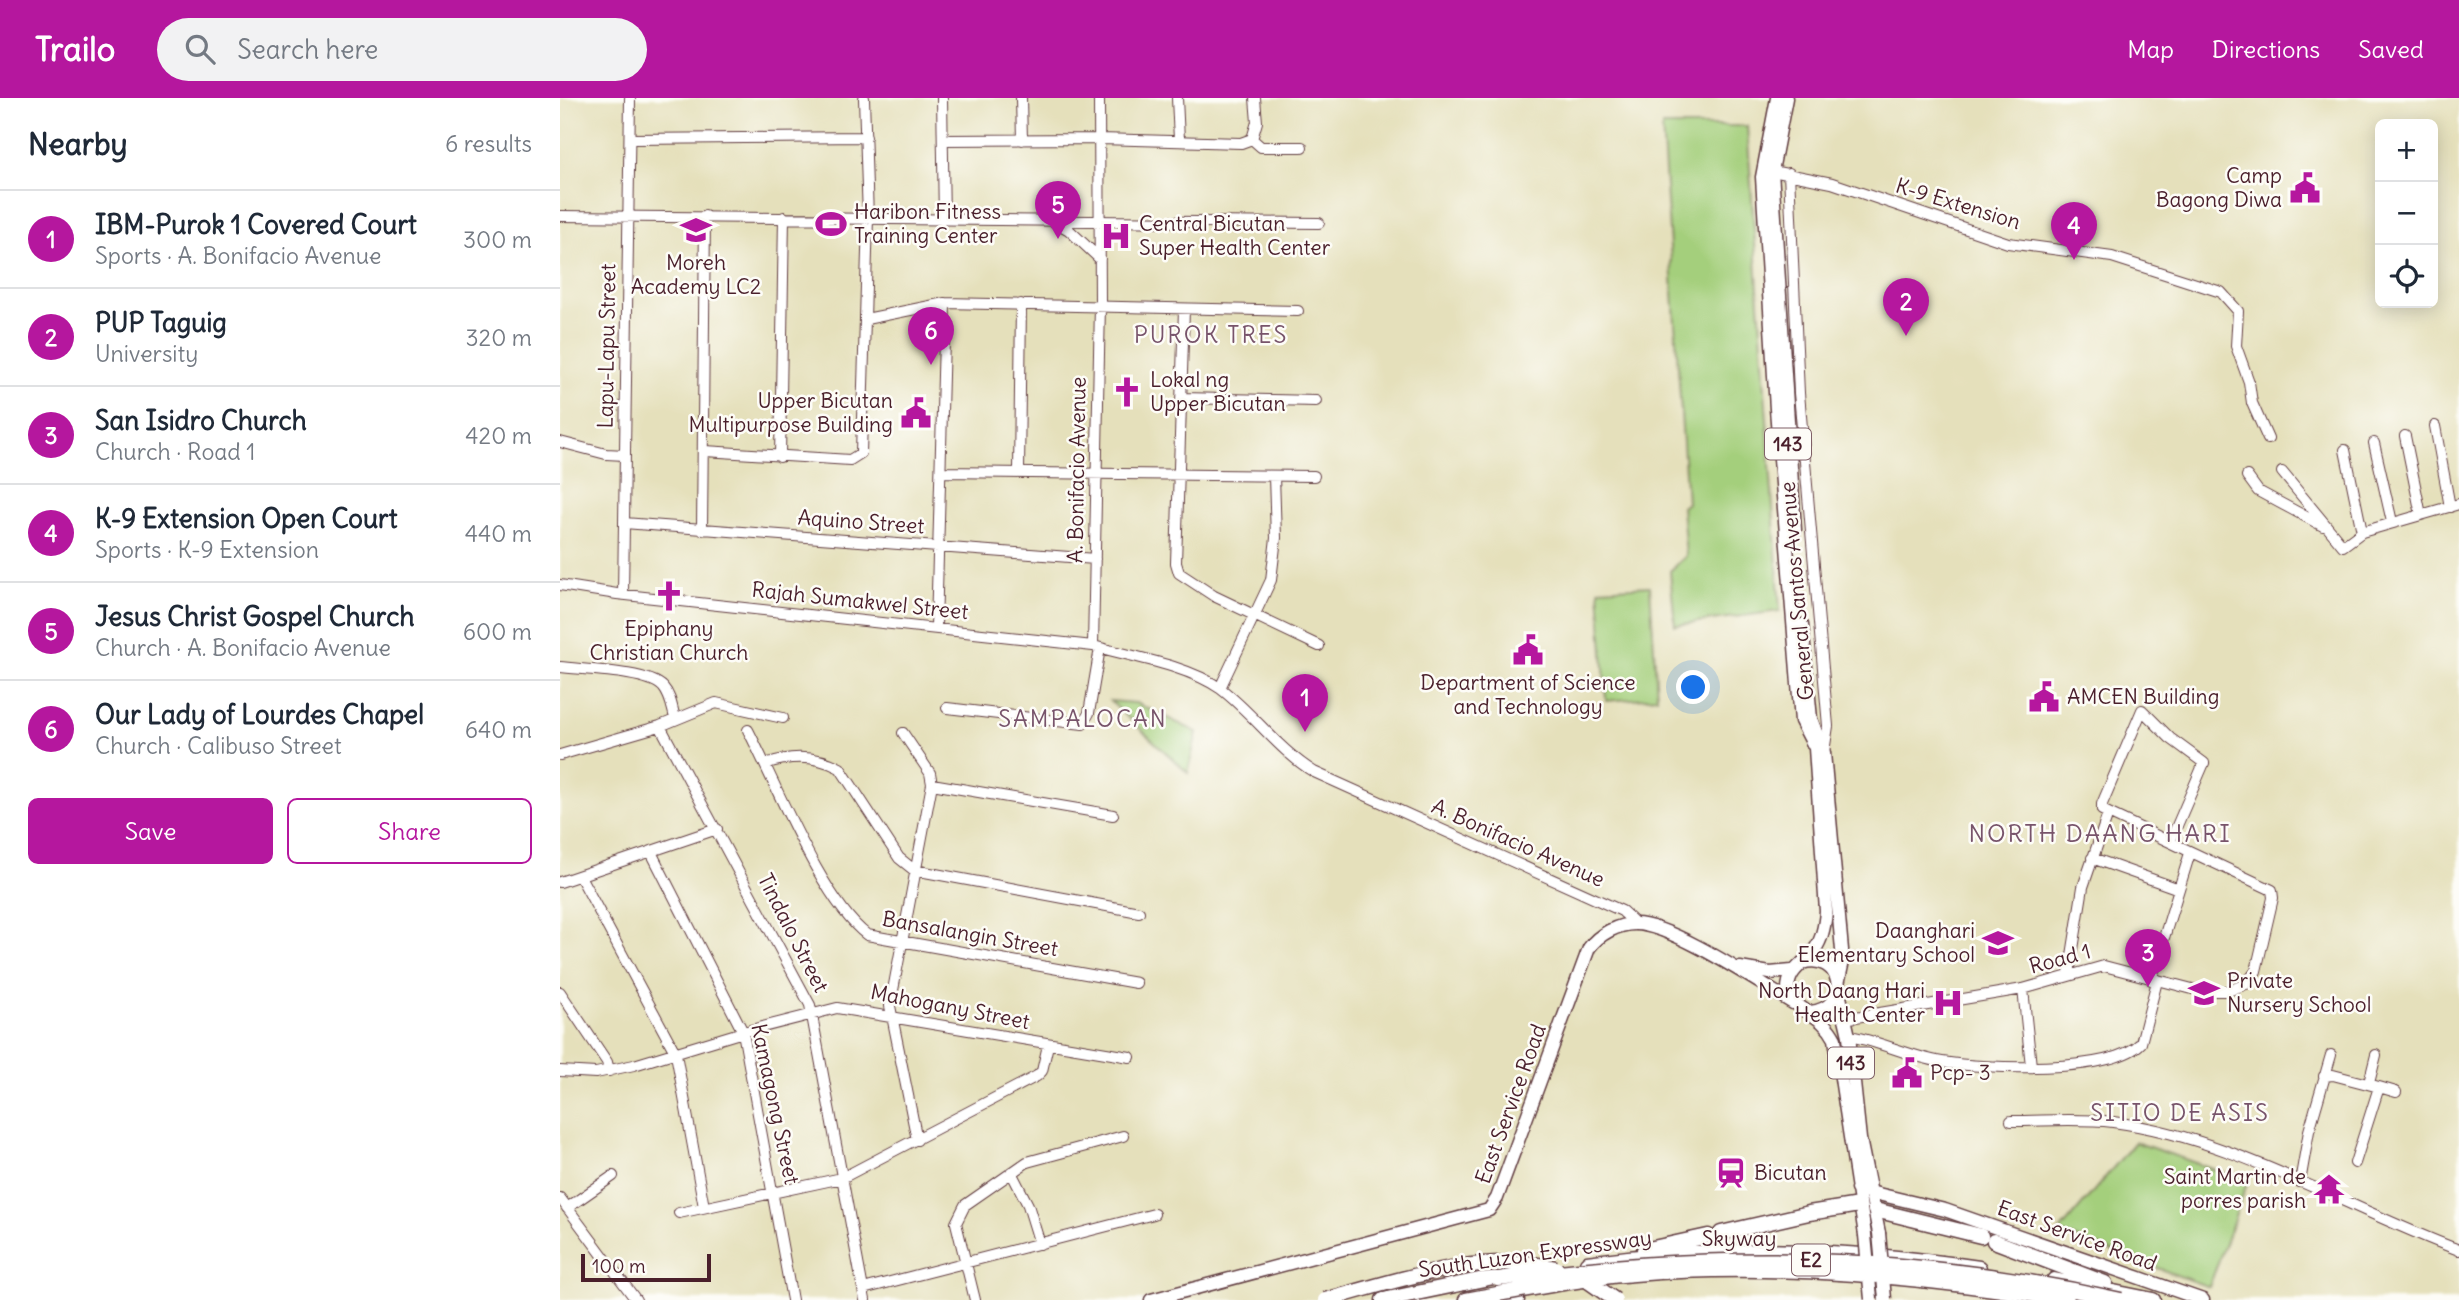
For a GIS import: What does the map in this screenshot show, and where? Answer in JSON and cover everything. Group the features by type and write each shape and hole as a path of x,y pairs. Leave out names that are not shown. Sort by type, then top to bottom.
{"highway":[{"path":"1602,1261 1818,1211 1859,1205"},
{"path":"1875,1210 1988,1238 2125,1297"},
{"name":"South Luzon Expressway","path":"1383,1300 1497,1276 1602,1261 1701,1254 1832,1253 1942,1262 2153,1300"},
{"name":"Skyway","path":"1399,1300 1499,1279 1595,1267 1700,1259 1833,1261 1940,1268 2125,1297"},
{"path":"1325,1300 1444,1269 1511,1260 1560,1268 1577,1275 1615,1300"},
{"name":"Skyway","path":"1466,1300 1632,1274 1764,1269 1939,1280 2067,1300"},
{"name":"South Luzon Expressway","path":"1495,1299 1632,1278 1768,1274 1833,1276 1939,1286 2029,1300"},
{"path":"1495,1299 1517,1300"}],"main road":[{"name":"143","path":"1777,98 1764,154 1764,204 1801,721 1815,748 1826,911 1816,948 1797,967"},
{"name":"143","path":"1786,98 1772,171 1811,719 1824,753 1843,961 1838,986 1849,1036 1854,1099 1875,1210"},
{"path":"1636,924 1663,930 1796,1005"},
{"name":"East Service Road","path":"1151,1300 1489,1210 1497,1198 1589,948 1603,934 1636,924"},
{"path":"1729,966 1770,973 1818,961 1826,964 1832,970 1838,986 1833,1002 1826,1008 1810,1012"},
{"path":"1796,1005 1788,990 1797,967"},
{"name":"143","path":"1796,1005 1822,1019 1835,1039 1859,1205"},
{"name":"East Service Road","path":"1857,1189 1945,1210 2203,1300"},
{"path":"1871,1299 1865,1235 1859,1205 1875,1210 1885,1299"}],"street":[{"name":"Lapu-Lapu Street","path":"623,594 630,98"},
{"path":"705,451 850,460 859,457 863,449 868,218 864,98"},
{"path":"942,98 944,219"},
{"path":"1021,98 1022,140"},
{"name":"A. Bonifacio Avenue","path":"1099,98 1101,220 1095,559 1097,647 1176,669 1220,688 1280,746 1314,772 1622,911 1636,924"},
{"path":"1177,98 1180,141"},
{"path":"1252,139 1257,122 1255,98"},
{"path":"631,139 866,137"},
{"path":"943,141 1100,139 1241,143 1252,139"},
{"path":"1252,139 1261,147 1302,147"},
{"name":"K-9 Extension","path":"1772,171 1832,183 2008,243 2112,257 2221,292 2238,311 2236,346 2249,382 2252,403 2268,439"},
{"name":"General Santos Avenue","path":"1789,173 1801,419 1828,726 1824,753"},
{"path":"560,216 1318,223"},
{"path":"702,530 705,451 705,216"},
{"path":"780,457 784,217"},
{"path":"1050,220 1069,230 1100,259"},
{"path":"1778,282 1794,281"},
{"path":"866,319 945,303 1298,311"},
{"path":"936,628 945,303"},
{"path":"1019,472 1021,304"},
{"path":"1184,309 1181,475 1176,563 1179,573 1214,596 1319,646"},
{"path":"1183,398 1316,401"},
{"path":"2282,472 2343,547 2362,532 2454,505 2435,426"},
{"path":"2405,436 2421,515"},
{"path":"560,442 606,454 625,455"},
{"path":"2374,443 2392,522"},
{"path":"2345,450 2362,532"},
{"path":"942,472 1314,475"},
{"path":"2246,475 2258,491 2329,528"},
{"path":"1220,688 1255,615 1273,569 1274,476"},
{"name":"Aquino Street","path":"624,523 1095,559"},
{"name":"Rajah Sumakwel Street","path":"560,585 1097,647"},
{"path":"947,708 1083,724 1089,713 1097,647"},
{"path":"560,667 642,677 658,683 669,696 675,718"},
{"path":"560,755 660,726 719,703 783,718"},
{"path":"2069,974 2078,910 2092,858 2105,811 2142,710 2170,738 2204,763 2170,842"},
{"name":"Tindalo Street","path":"660,726 810,1006 864,1295"},
{"name":"Bansalangin Street","path":"748,730 835,899 856,927 867,935 1136,983"},
{"path":"903,733 930,773 932,784 901,942 891,1015 918,1140"},
{"path":"765,764 798,757 829,762 840,768 899,858 914,870 1139,912"},
{"path":"932,784 1113,815"},
{"name":"Road 1","path":"1844,1019 2023,989 2104,966 2154,981 2208,992 2228,992 2246,984 2257,966 2273,898 2272,890 2105,811"},
{"path":"560,882 717,829"},
{"name":"Kamagong Street","path":"651,852 743,1032 792,1300"},
{"path":"1849,1036 1940,1062 2031,1066 2102,1062 2138,1047 2145,1037 2154,981 2190,853"},
{"path":"2092,858 2179,889"},
{"path":"580,876 676,1054 704,1208"},
{"path":"2023,989 2031,1066"},
{"path":"560,992 607,1062 609,1071"},
{"name":"Mahogany Street","path":"560,1072 609,1071 676,1054 743,1032 845,1008 1130,1057"},
{"path":"679,1213 842,1178 1037,1076 1042,1071 1048,1045"},
{"path":"2300,1182 2309,1131 2332,1055"},
{"path":"2355,1163 2374,1085 2376,1055"},
{"path":"2324,1076 2333,1075 2396,1092"},
{"path":"2011,1121 2097,1120 2150,1128 2272,1168 2459,1250"},
{"path":"975,1300 957,1231 959,1213 1011,1172 1038,1157 1123,1136"},
{"path":"1011,1172 1028,1205 1040,1244"},
{"path":"567,1208 613,1176"},
{"path":"560,1198 636,1300"},
{"path":"864,1295 966,1264 1154,1214"}],"green space":[{"path":"1662,126 1747,126 1780,611 1675,625 1670,571 1686,556 1682,507 1687,503"},
{"path":"1650,586 1657,697 1606,701 1599,589"},
{"path":"1110,701 1136,703 1197,732 1188,773"},
{"path":"2135,1142 2248,1181 2209,1287 2059,1232"}],"place":[{"name":"Camp Bagong Diwa","path":"2305,188"},
{"name":"Haribon Fitness Training Center","path":"831,224"},
{"name":"Moreh Academy LC2","path":"696,230"},
{"name":"Central Bicutan Super Health Center","path":"1116,236"},
{"name":"Jesus Christ Gospel Church","path":"1058,239"},
{"name":"K-9 Extension Open Court","path":"2074,260"},
{"name":"PUP Taguig","path":"1906,336"},
{"name":"Our Lady of Lourdes Chapel","path":"931,365"},
{"name":"Lokal ng Upper Bicutan","path":"1127,392"},
{"name":"Upper Bicutan Multipurpose Building","path":"916,413"},
{"name":"Epiphany Christian Church","path":"669,596"},
{"name":"Department of Science and Technology","path":"1528,650"},
{"name":"AMCEN Building","path":"2044,697"},
{"name":"IBM-Purok 1 Covered Court","path":"1305,732"},
{"name":"Daanghari Elementary School","path":"1998,943"},
{"name":"San Isidro Church","path":"2148,987"},
{"name":"Private Nursery School","path":"2204,993"},
{"name":"North Daang Hari Health Center","path":"1948,1003"},
{"name":"Pcp- 3","path":"1907,1073"},
{"name":"Bicutan","path":"1731,1173"},
{"name":"Saint Martin de porres parish","path":"2329,1189"}],"district":[{"name":"PUROK TRES","path":"1211,335"},
{"name":"SAMPALOCAN","path":"1083,719"},
{"name":"NORTH DAANG HARI","path":"2100,834"},
{"name":"SITIO DE ASIS","path":"2180,1113"}]}
